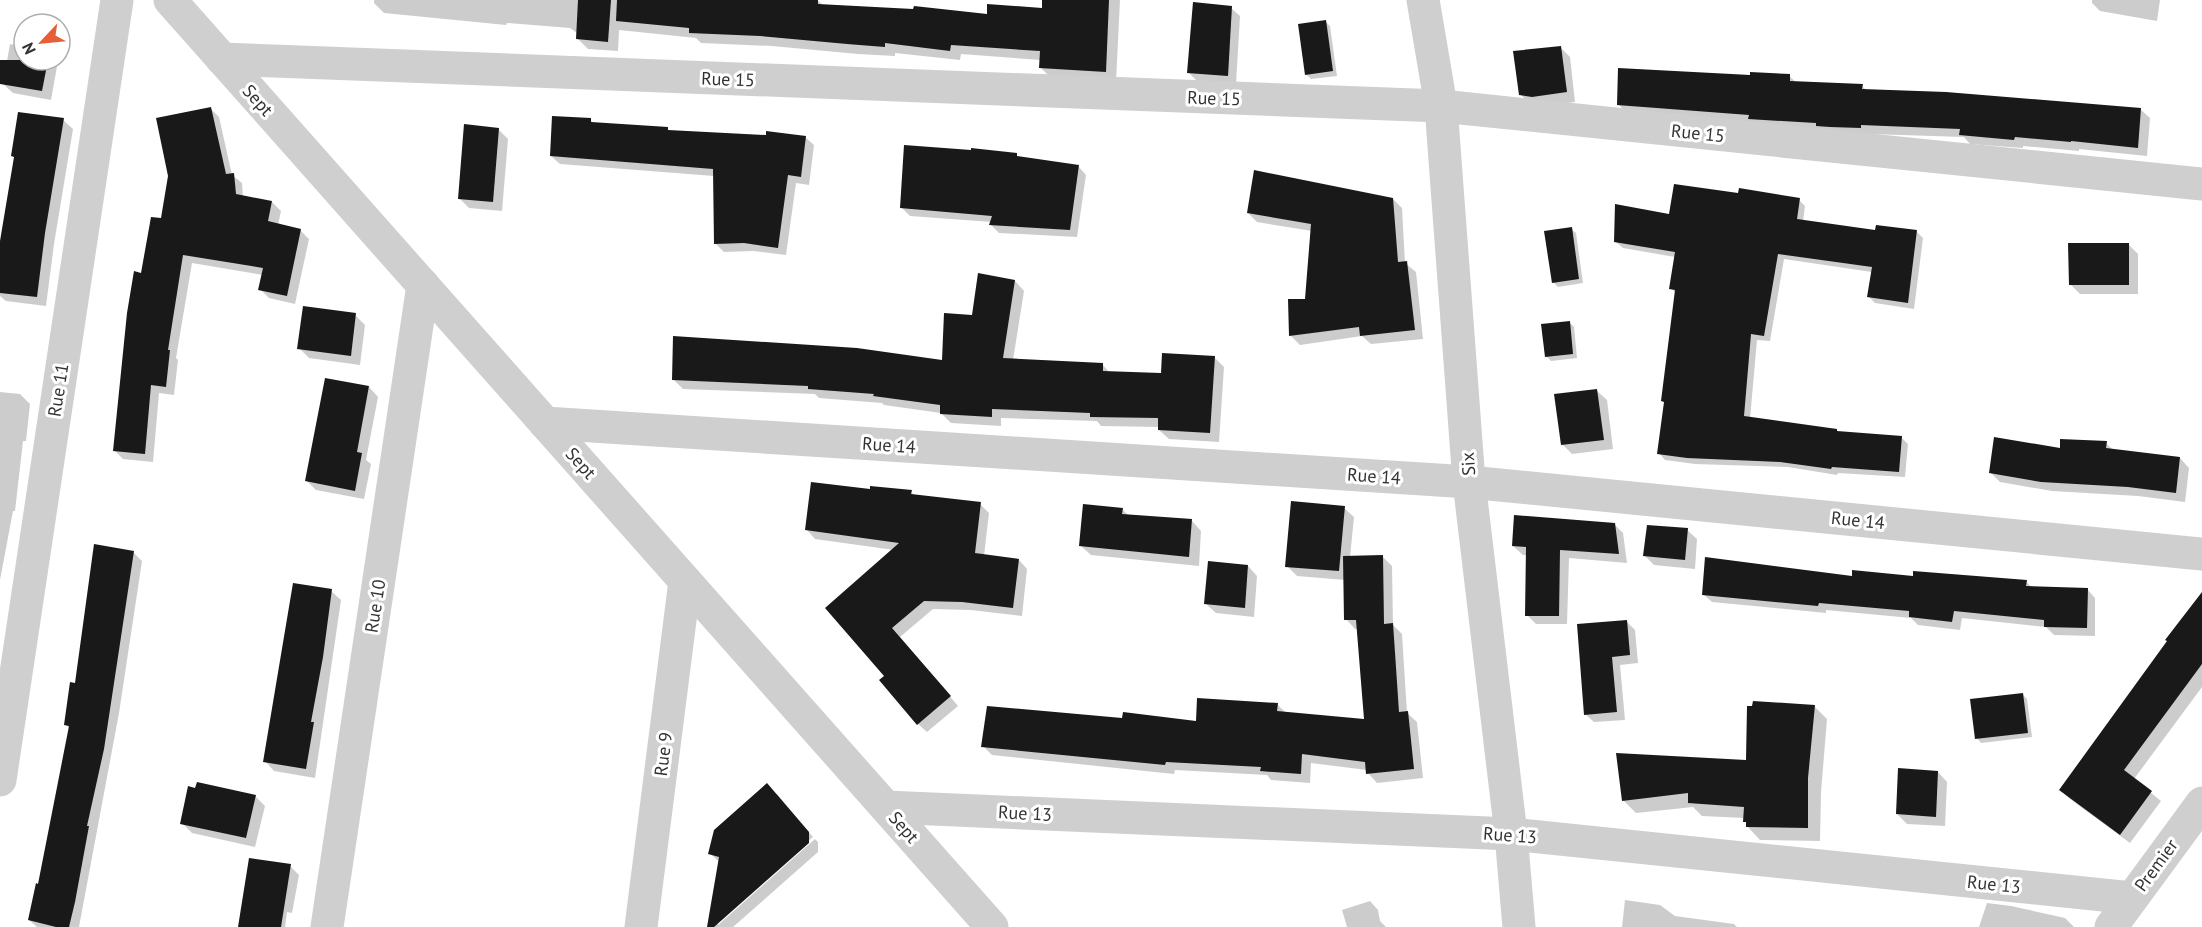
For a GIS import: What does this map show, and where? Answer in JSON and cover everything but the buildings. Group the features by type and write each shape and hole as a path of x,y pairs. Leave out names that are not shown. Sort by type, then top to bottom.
{"street":[{"name":"Rue 11","path":"0,780 117,0"},
{"name":"Sept","path":"170,0 886,807 982,922"},
{"name":"Six","path":"1423,0 1441,106 1469,482 1511,834 1519,927"},
{"name":"Rue 15","path":"222,59 1441,106 2202,184"},
{"name":"Rue 10","path":"327,927 423,285"},
{"name":"Rue 14","path":"545,423 1469,482 2202,554"},
{"name":"Rue 9","path":"641,927 686,581"},
{"name":"Premier","path":"2111,927 2202,803"},
{"name":"Rue 13","path":"886,807 1511,834 2132,898"}]}
